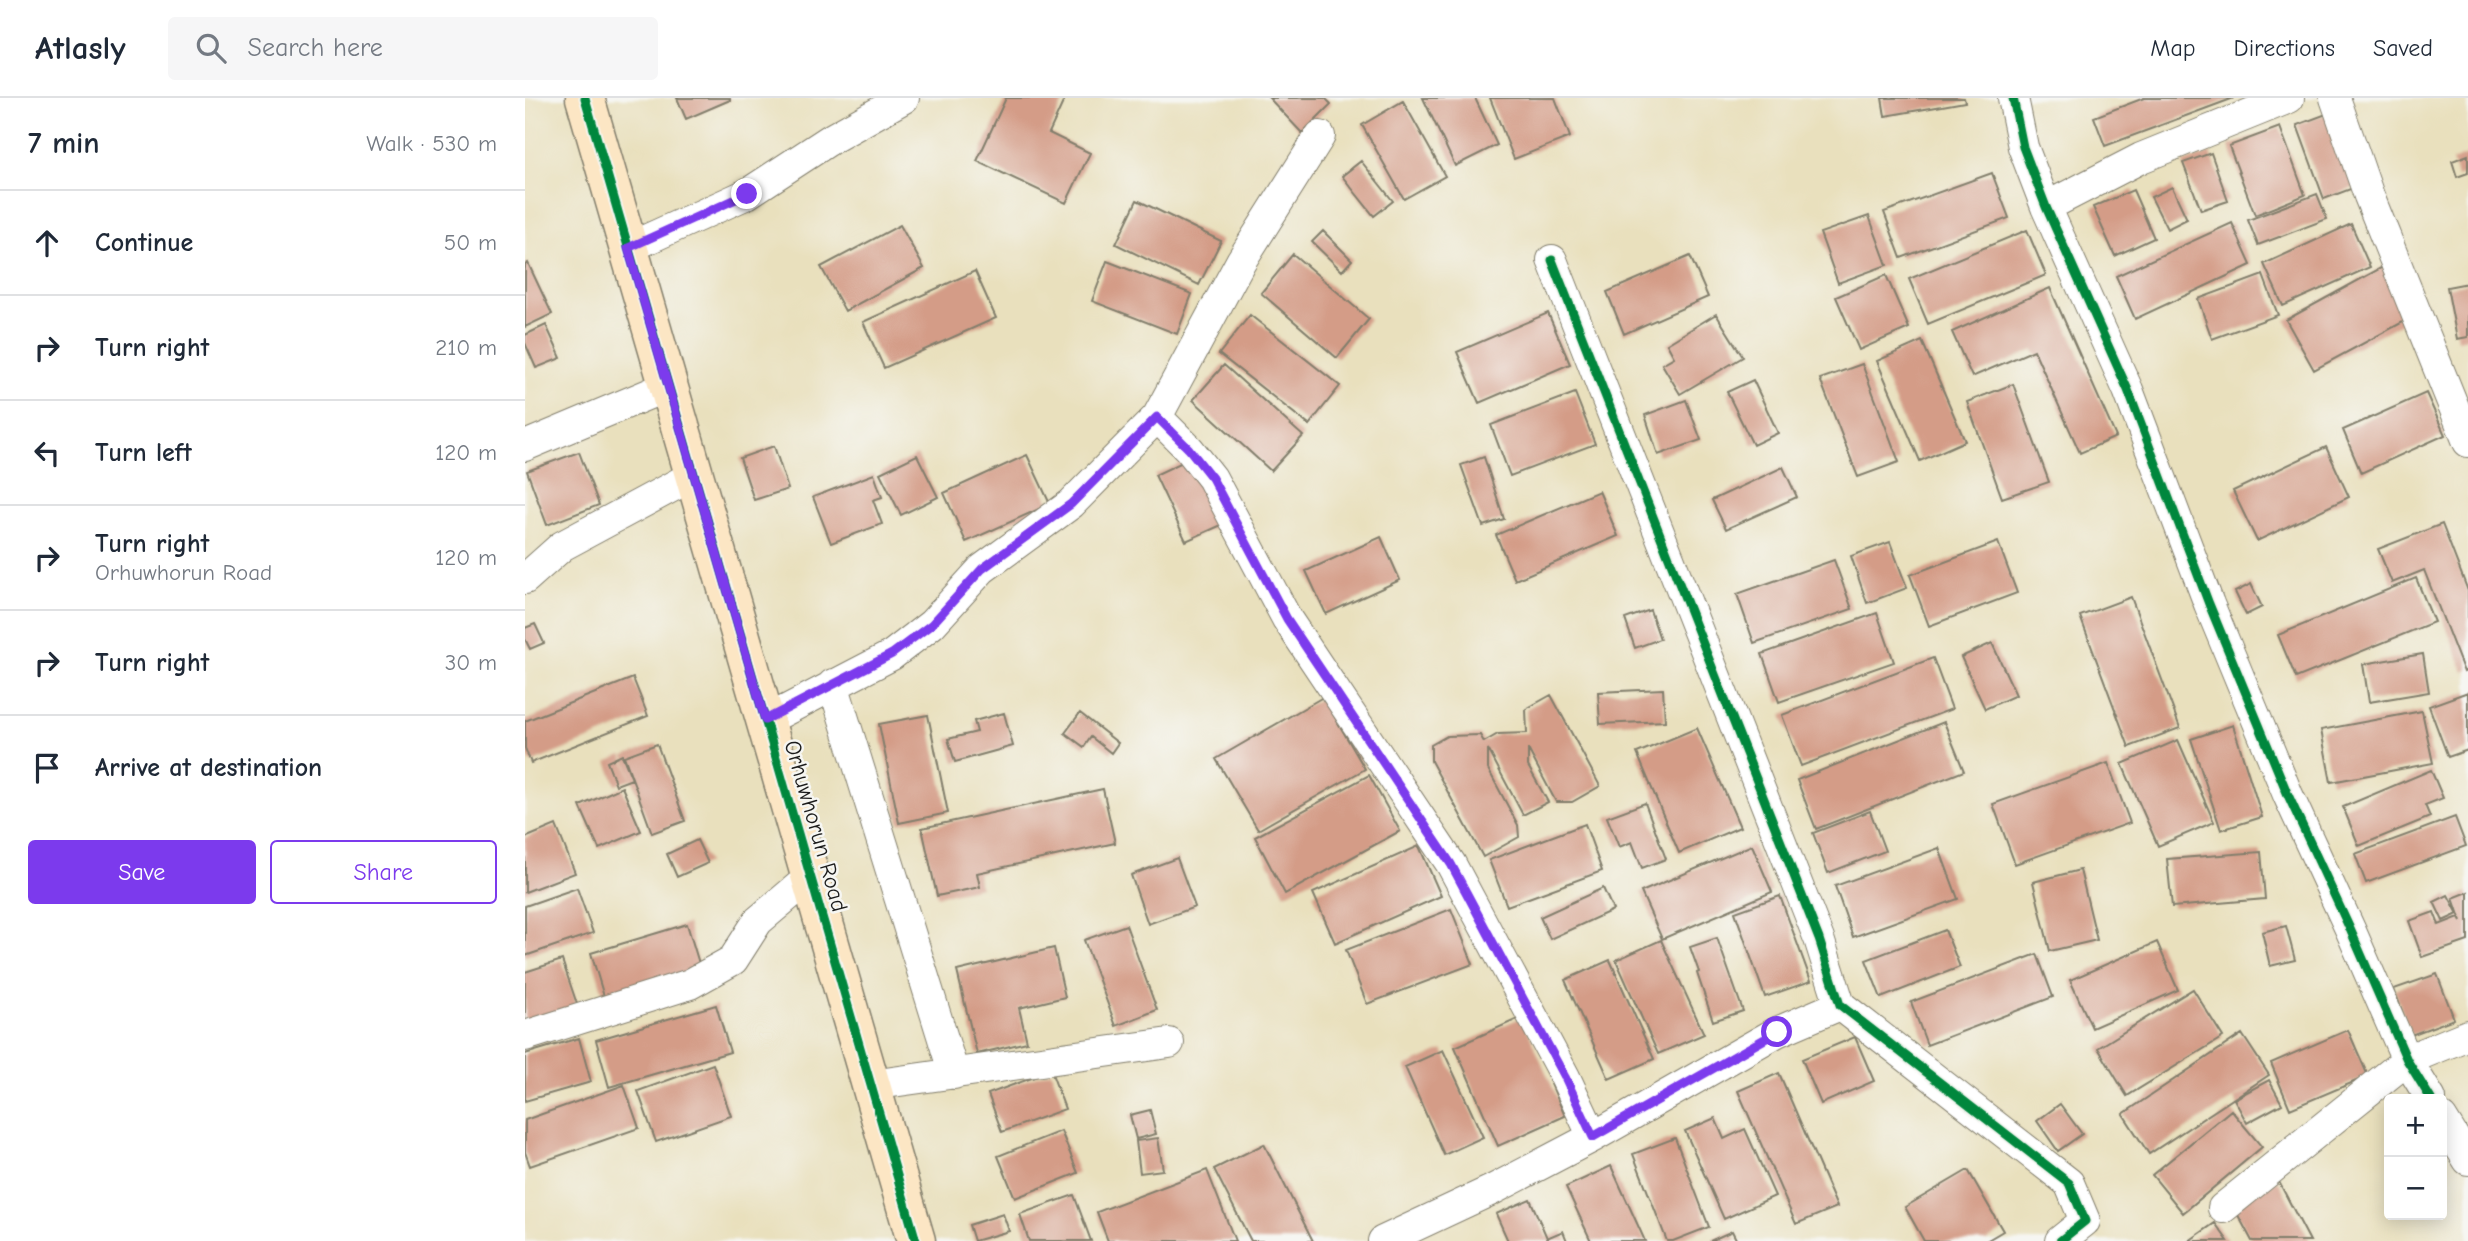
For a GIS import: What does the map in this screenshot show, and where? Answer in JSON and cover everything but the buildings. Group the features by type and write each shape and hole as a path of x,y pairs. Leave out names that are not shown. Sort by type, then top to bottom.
{"street":[{"name":"Orhuwhorun Road","path":"585,98 916,1241"},
{"path":"628,248 747,194 831,139 904,98"},
{"path":"2013,98 2023,147 2046,207 2128,390 2209,604 2288,794 2407,1060 2428,1094"},
{"path":"2046,207 2141,158 2289,98"},
{"path":"2335,98 2368,196 2468,442"},
{"path":"765,720 892,654 932,624 982,569 1071,504 1157,417 1241,261 1320,136"},
{"path":"1552,260 1819,939 1840,1005 2069,1183 2085,1221 2060,1241"},
{"path":"525,446 668,386"},
{"path":"1157,417 1189,449 1212,478 1287,619 1451,864 1565,1077 1593,1137"},
{"path":"525,579 562,546 694,475"},
{"path":"833,684 954,1074"},
{"path":"525,1036 690,984 733,960 758,921 810,877"},
{"path":"1383,1241 1492,1190 1593,1137 1777,1032 1840,1005"},
{"path":"2223,1208 2407,1060 2468,1035"},
{"path":"871,1086 1169,1043"},
{"path":"2447,1126 2468,1160"}],"cycle path":[{"path":"585,98 916,1241"},
{"path":"2013,98 2023,147 2046,207 2128,390 2209,604 2288,795 2407,1060 2428,1094"},
{"path":"1552,260 1819,939 1840,1005 2069,1183 2085,1221 2060,1241"}],"route":[{"path":"747,194 628,248 765,720 892,654 932,624 982,569 1071,504 1157,417 1189,449 1212,478 1287,619 1451,864 1565,1077 1593,1137 1777,1032"}]}
